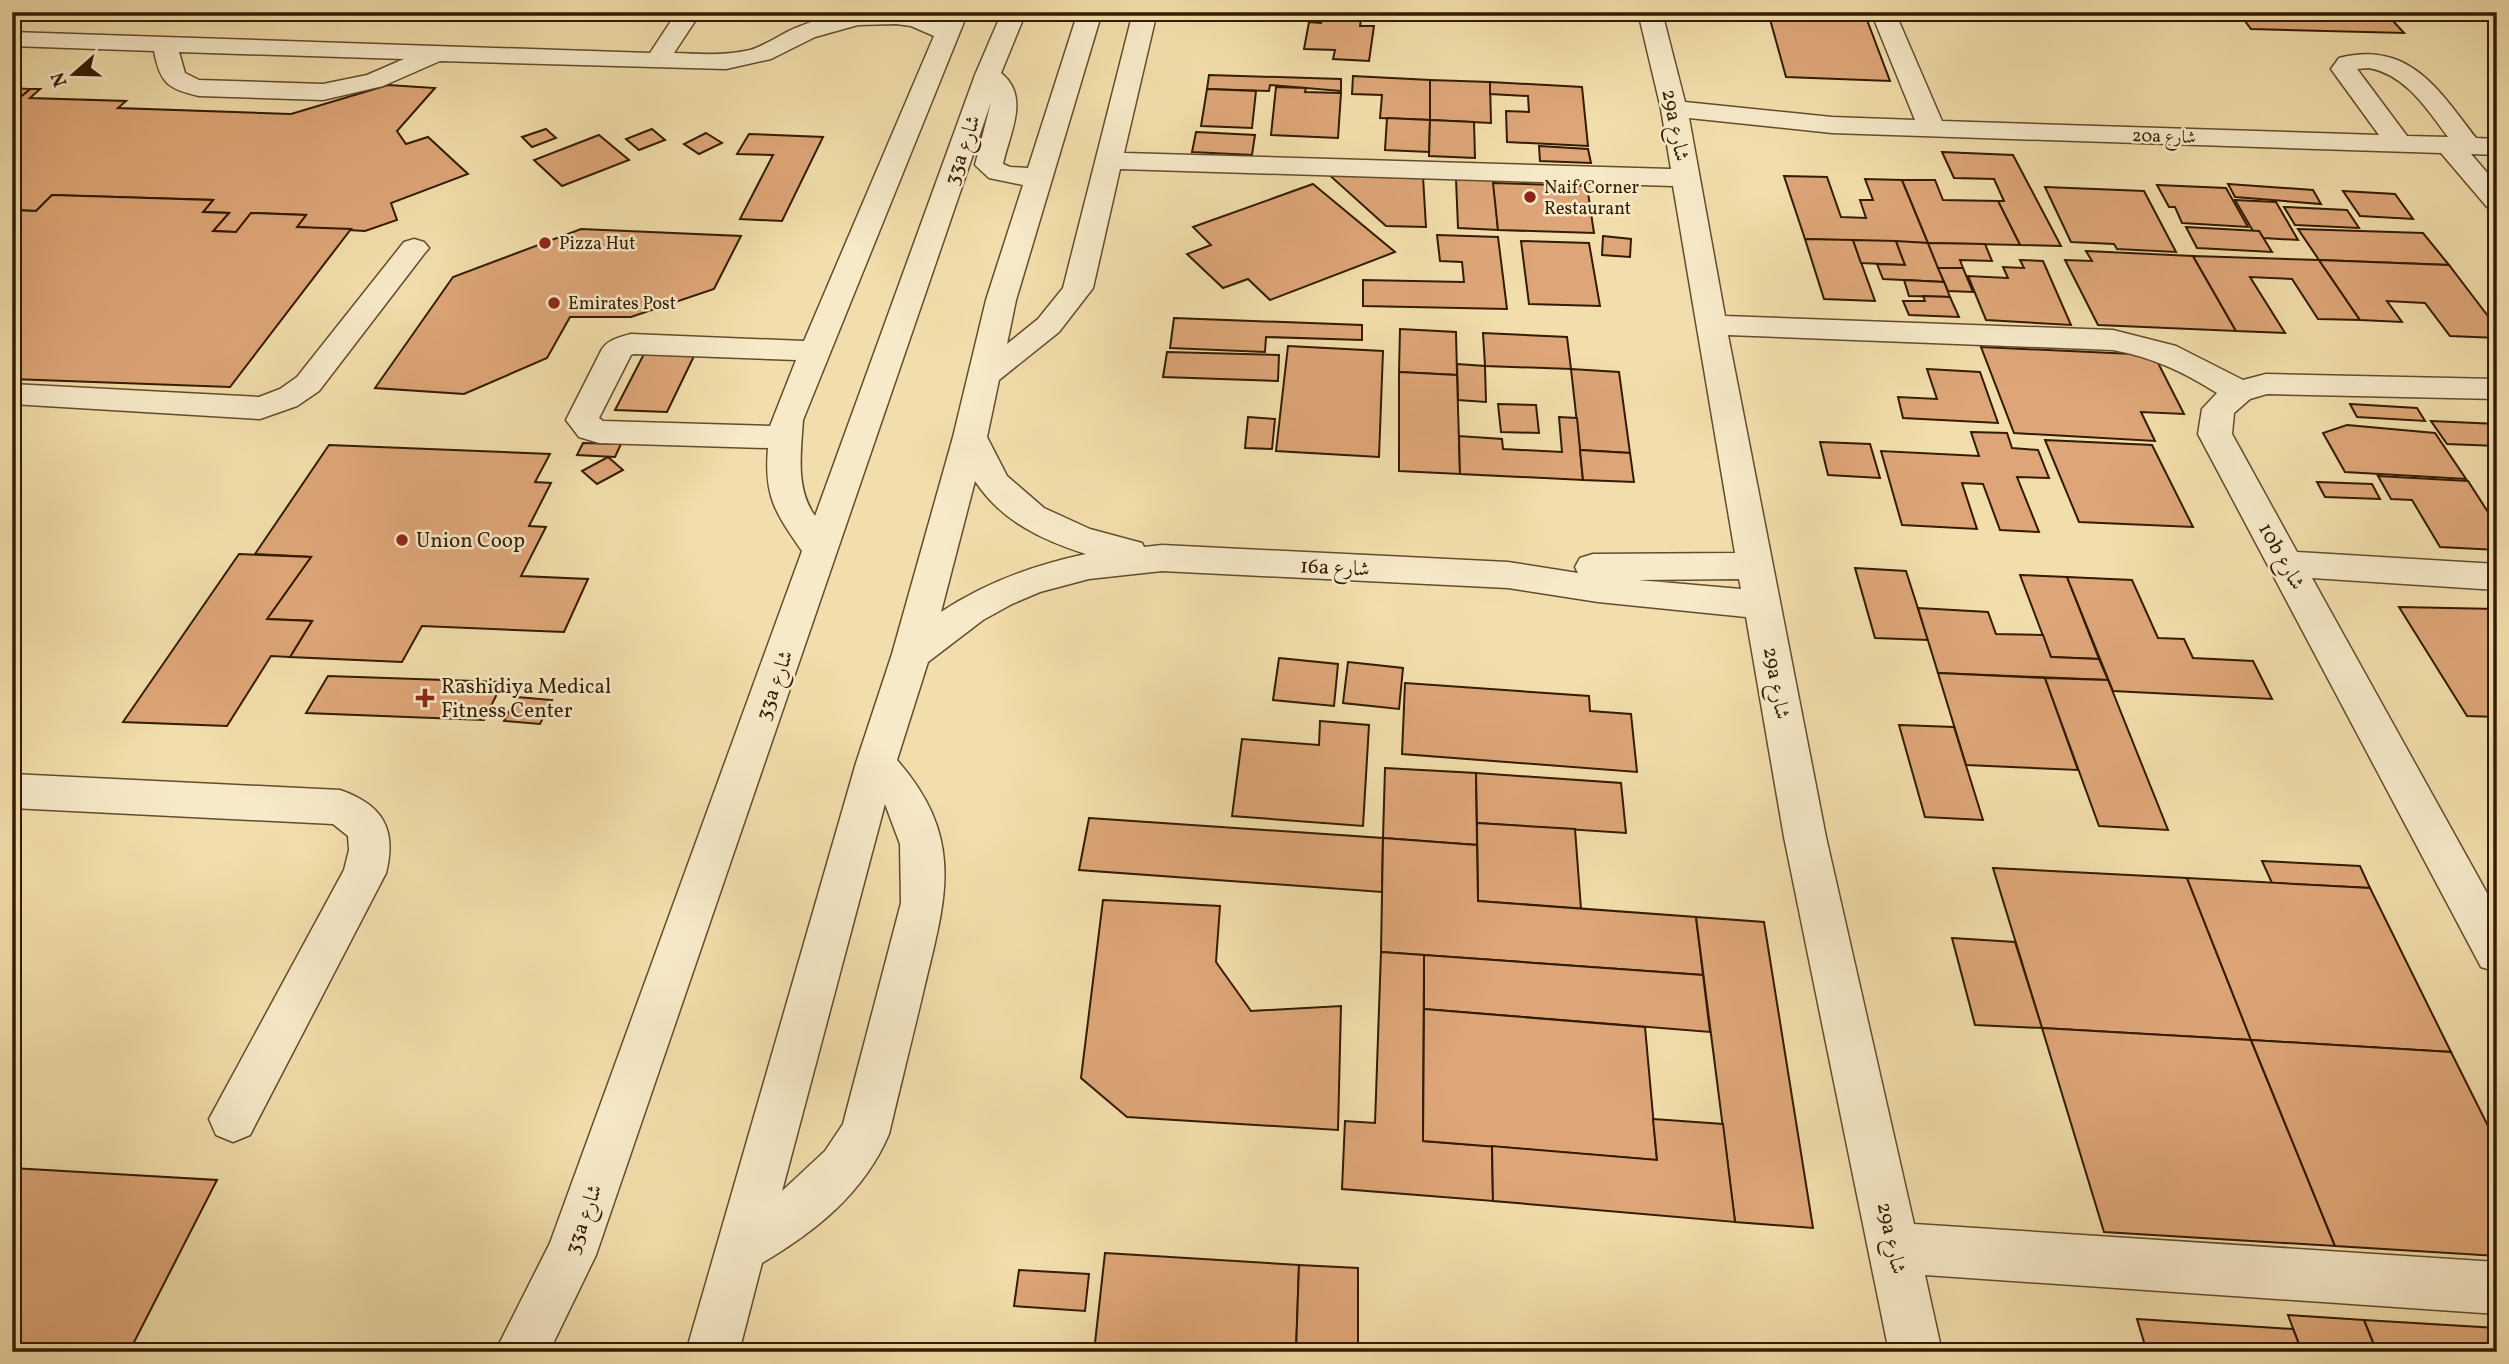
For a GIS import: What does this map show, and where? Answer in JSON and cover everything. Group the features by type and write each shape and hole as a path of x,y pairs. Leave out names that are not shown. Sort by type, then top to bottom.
{"street":[{"path":"657,61 689,12"},
{"path":"789,41 808,12"},
{"name":"33a شارع","path":"521,1352 571,1255 988,75 1014,12"},
{"path":"712,1352 876,763 911,654 970,437 1001,300 1087,22 1118,12"},
{"path":"985,376 1049,327 1071,302 1084,272 1145,12"},
{"name":"29a شارع","path":"1650,12 1676,119 1805,837 1916,1352"},
{"path":"1883,12 1932,128"},
{"path":"12,39 657,61 736,60 766,53 803,33 834,22 883,17 951,23 786,421 783,473 790,507 821,551"},
{"path":"165,44 172,77 188,86 323,92 374,81 440,54"},
{"path":"2399,144 2349,77 2344,69 2348,63 2377,60 2395,65 2409,73 2497,201"},
{"path":"988,75 998,81 1005,95 989,165 993,171 1003,174 1040,177"},
{"name":"20a شارع","path":"1676,119 1766,130 1832,125 2497,147"},
{"path":"1110,162 1686,178"},
{"path":"12,394 260,408 275,404 308,384 414,247"},
{"path":"1711,325 2124,342 2147,345 2180,356 2239,391 2266,384 2497,389"},
{"path":"784,437 599,432 590,429 582,420 618,349 631,344 815,351"},
{"name":"10b شارع","path":"2239,391 2218,409 2215,434 2497,953"},
{"name":"16a شارع","path":"970,437 978,462 994,486 1016,507 1046,526 1081,540 1162,558"},
{"name":"16a شارع","path":"911,654 945,626 985,601 1026,582 1069,568 1112,561 1162,558 1508,575 1598,589 1762,605"},
{"path":"2287,564 2497,577"},
{"name":"16a شارع","path":"1508,575 1592,567 1755,566"},
{"path":"741,1247 778,1225 813,1198 842,1168 865,1134 923,903 926,875 915,816 898,787 876,763"},
{"path":"12,791 340,807 358,816 369,831 371,851 365,873 233,1119"},
{"path":"1895,1248 2497,1288"}],"building":[{"path":"1323,12 1362,14 1360,26 1374,26 1369,61 1333,59 1335,50 1304,49 1309,22 1321,23"},
{"path":"1768,12 1864,12 1890,81 1786,77"},
{"path":"2238,12 2385,12 2404,33 2251,29"},
{"path":"1209,75 1341,79 1341,91 1270,85 1269,91 1207,89"},
{"path":"1353,76 1430,80 1430,120 1380,118 1382,95 1352,94"},
{"path":"1430,80 1490,82 1491,123 1430,120"},
{"path":"1490,82 1582,87 1588,146 1507,142 1506,111 1529,112 1528,96 1490,94"},
{"path":"388,85 435,88 397,131 406,144 428,137 468,174 391,203 397,220 365,231 297,227 306,215 251,213 236,232 213,231 229,213 203,212 213,200 52,195 36,211 12,210 12,104 30,89 40,89 30,98 126,101 118,108 291,114"},
{"path":"1276,87 1306,88 1305,92 1341,93 1338,138 1271,135"},
{"path":"12,88 30,89 12,104"},
{"path":"1207,89 1256,91 1252,128 1201,126"},
{"path":"1387,118 1430,120 1429,152 1385,150"},
{"path":"1430,120 1474,122 1475,158 1429,156"},
{"path":"546,129 556,138 532,147 522,137"},
{"path":"652,129 665,140 639,150 626,139"},
{"path":"1196,132 1255,135 1252,155 1192,152"},
{"path":"706,133 722,143 699,154 684,144"},
{"path":"749,134 823,137 782,221 740,219 773,155 737,154"},
{"path":"599,135 629,160 562,186 534,160"},
{"path":"1539,146 1588,149 1591,163 1540,161"},
{"path":"1942,152 2013,155 2061,246 2020,245 1998,201 2004,201 1994,179 1954,178"},
{"path":"1326,172 1423,177 1426,227 1386,226"},
{"path":"1784,176 1827,177 1841,217 1866,218 1860,200 1873,200 1865,179 1902,180 1928,243 1805,239"},
{"path":"1456,179 1494,180 1498,230 1458,228"},
{"path":"1902,180 1935,180 1943,200 1998,201 2020,245 1928,243"},
{"path":"1493,183 1587,186 1594,233 1498,230"},
{"path":"1313,184 1395,252 1270,300 1248,279 1223,288 1187,254 1211,245 1193,227"},
{"path":"2228,184 2313,190 2321,204 2235,197"},
{"path":"2157,185 2226,188 2248,227 2182,223 2175,207 2169,207"},
{"path":"2045,187 2144,191 2176,252 2117,249 2114,244 2071,242"},
{"path":"2343,191 2395,194 2413,219 2360,216"},
{"path":"52,195 213,200 203,212 229,213 213,231 236,232 251,213 306,215 297,227 351,229 230,387 12,379 12,210 36,211"},
{"path":"2235,200 2276,202 2298,240 2263,238 2259,231 2253,231"},
{"path":"2284,207 2347,210 2359,228 2295,225"},
{"path":"2186,227 2259,231 2272,252 2197,248"},
{"name":"Emirates Post","path":"581,229 741,236 714,289 631,317 570,317 547,358 464,394 375,388 453,277"},
{"path":"2298,229 2423,233 2449,265 2319,260"},
{"path":"1437,235 1498,237 1507,309 1363,306 1363,280 1464,282 1462,262 1440,261"},
{"path":"1603,236 1631,239 1630,257 1602,255"},
{"path":"1805,239 1853,240 1875,301 1824,299"},
{"path":"1853,240 1896,241 1905,265 1861,263"},
{"path":"1521,241 1589,243 1600,306 1529,304"},
{"path":"1896,241 1928,243 1944,282 1883,279 1877,264 1905,265"},
{"path":"1928,243 1985,244 1992,261 1960,260 1963,268 1938,268"},
{"path":"2086,251 2193,256 2236,331 2098,325 2065,260 2092,261"},
{"path":"2193,256 2319,260 2360,320 2318,319 2292,279 2250,277 2285,333 2236,331"},
{"path":"2020,260 2043,261 2071,325 1986,320 1968,276 2008,278 2003,267 2024,268"},
{"path":"2319,260 2449,265 2497,328 2497,338 2450,336 2425,303 2387,301 2402,322 2360,320"},
{"path":"1938,268 1963,268 1973,292 1948,291"},
{"path":"1904,280 1944,282 1950,297 1909,296"},
{"path":"1923,296 1950,297 1959,317 1909,315 1903,301 1925,301"},
{"path":"1174,318 1362,325 1362,340 1266,337 1265,352 1170,348"},
{"path":"1400,329 1456,332 1457,375 1399,372"},
{"path":"1483,333 1567,337 1571,369 1485,366"},
{"path":"1288,346 1383,351 1379,457 1276,451"},
{"path":"1981,347 2154,355 2184,414 2141,412 2155,441 2014,433"},
{"path":"645,352 695,354 667,412 615,410"},
{"path":"1167,352 1279,355 1278,381 1163,377"},
{"path":"1457,364 1485,366 1486,402 1458,400"},
{"path":"1571,369 1619,372 1630,453 1580,450"},
{"path":"1927,369 1980,372 1998,423 1903,418 1898,397 1937,399"},
{"path":"1399,372 1457,375 1460,474 1399,471"},
{"path":"1498,404 1536,405 1539,433 1501,432"},
{"path":"2350,404 2417,408 2425,421 2357,417"},
{"path":"1248,417 1275,419 1272,449 1245,448"},
{"path":"1559,417 1577,418 1583,480 1460,474 1459,436 1502,439 1503,449 1562,452"},
{"path":"2431,421 2497,424 2497,446 2447,444"},
{"path":"2347,425 2435,433 2466,479 2345,472 2323,433"},
{"path":"1971,432 2007,433 2012,448 2038,450 2049,478 2017,477 2039,532 2000,530 1983,484 1962,483 1977,529 1902,525 1881,451 1979,456"},
{"path":"2045,440 2152,445 2193,527 2079,522"},
{"path":"1820,442 1870,444 1880,478 1828,475"},
{"path":"583,443 621,444 615,457 577,455"},
{"name":"Union Coop","path":"329,445 550,454 535,482 551,483 529,526 546,527 521,576 588,579 564,632 422,626 402,662 290,657 312,621 267,619 311,557 255,554"},
{"path":"1580,450 1630,453 1634,482 1583,480"},
{"path":"608,457 623,470 597,484 582,471"},
{"path":"2378,476 2468,481 2497,526 2497,550 2440,547 2412,500 2391,499"},
{"path":"2317,482 2372,484 2380,499 2325,497"},
{"path":"239,554 311,557 267,619 312,621 290,657 271,656 227,726 123,722"},
{"path":"1855,568 1906,571 1928,640 1875,638"},
{"path":"2020,575 2067,577 2099,659 2051,657"},
{"path":"2067,577 2132,580 2158,638 2184,639 2193,658 2253,661 2272,699 2113,691"},
{"path":"2399,607 2497,609 2497,717 2467,716"},
{"path":"1918,608 1988,612 1996,634 2043,635 2051,657 2099,659 2108,680 1938,673"},
{"path":"1279,658 1338,664 1334,706 1273,700"},
{"path":"1348,662 1403,668 1399,709 1343,703"},
{"path":"1938,673 2045,678 2078,770 1966,765"},
{"path":"328,676 503,682 484,720 306,713"},
{"path":"2045,678 2108,680 2168,830 2099,826"},
{"path":"1405,683 1589,696 1590,711 1631,714 1637,772 1402,754"},
{"path":"517,697 552,700 540,724 504,721"},
{"path":"1320,721 1369,725 1363,826 1232,816 1242,739 1319,745"},
{"path":"1899,725 1954,727 1983,820 1925,817"},
{"path":"1385,768 1476,773 1477,845 1383,838"},
{"path":"1476,773 1621,783 1626,833 1477,823"},
{"path":"1089,818 1383,838 1382,892 1079,870"},
{"path":"1477,823 1575,829 1581,909 1478,901"},
{"path":"1383,838 1477,845 1478,901 1696,917 1703,975 1381,952"},
{"path":"2262,861 2360,866 2370,888 2272,883"},
{"path":"1993,868 2187,878 2251,1040 2042,1028"},
{"path":"2187,878 2370,888 2451,1052 2251,1040"},
{"path":"1103,900 1220,906 1216,962 1251,1011 1341,1006 1338,1130 1127,1117 1081,1078"},
{"path":"1696,917 1764,922 1813,1228 1735,1222"},
{"path":"1952,938 2015,942 2042,1028 1975,1025"},
{"path":"1381,952 1424,955 1423,1141 1492,1146 1493,1201 1342,1189 1345,1121 1375,1123"},
{"path":"1424,955 1703,975 1710,1032 1424,1009"},
{"path":"1424,1009 1645,1027 1657,1160 1423,1141"},
{"path":"2042,1028 2251,1040 2335,1246 2104,1232"},
{"path":"2251,1040 2451,1052 2497,1144 2497,1256 2335,1246"},
{"path":"1653,1119 1723,1124 1735,1222 1493,1201 1492,1146 1657,1160"},
{"path":"12,1168 217,1180 129,1352 12,1352"},
{"path":"1105,1253 1299,1265 1296,1352 1094,1352"},
{"path":"1299,1265 1358,1268 1358,1352 1296,1352"},
{"path":"1019,1270 1089,1274 1085,1311 1014,1306"},
{"path":"2288,1315 2364,1320 2377,1352 2302,1352"},
{"path":"2137,1319 2293,1329 2302,1352 2147,1352"},
{"path":"2364,1320 2497,1328 2497,1352 2377,1352"}],"place":[{"name":"Naif Corner Restaurant","path":"1530,197"},
{"name":"Pizza Hut","path":"545,243"},
{"name":"Emirates Post","path":"554,303"},
{"name":"Union Coop","path":"402,540"},
{"name":"Rashidiya Medical Fitness Center","path":"425,698"}]}
